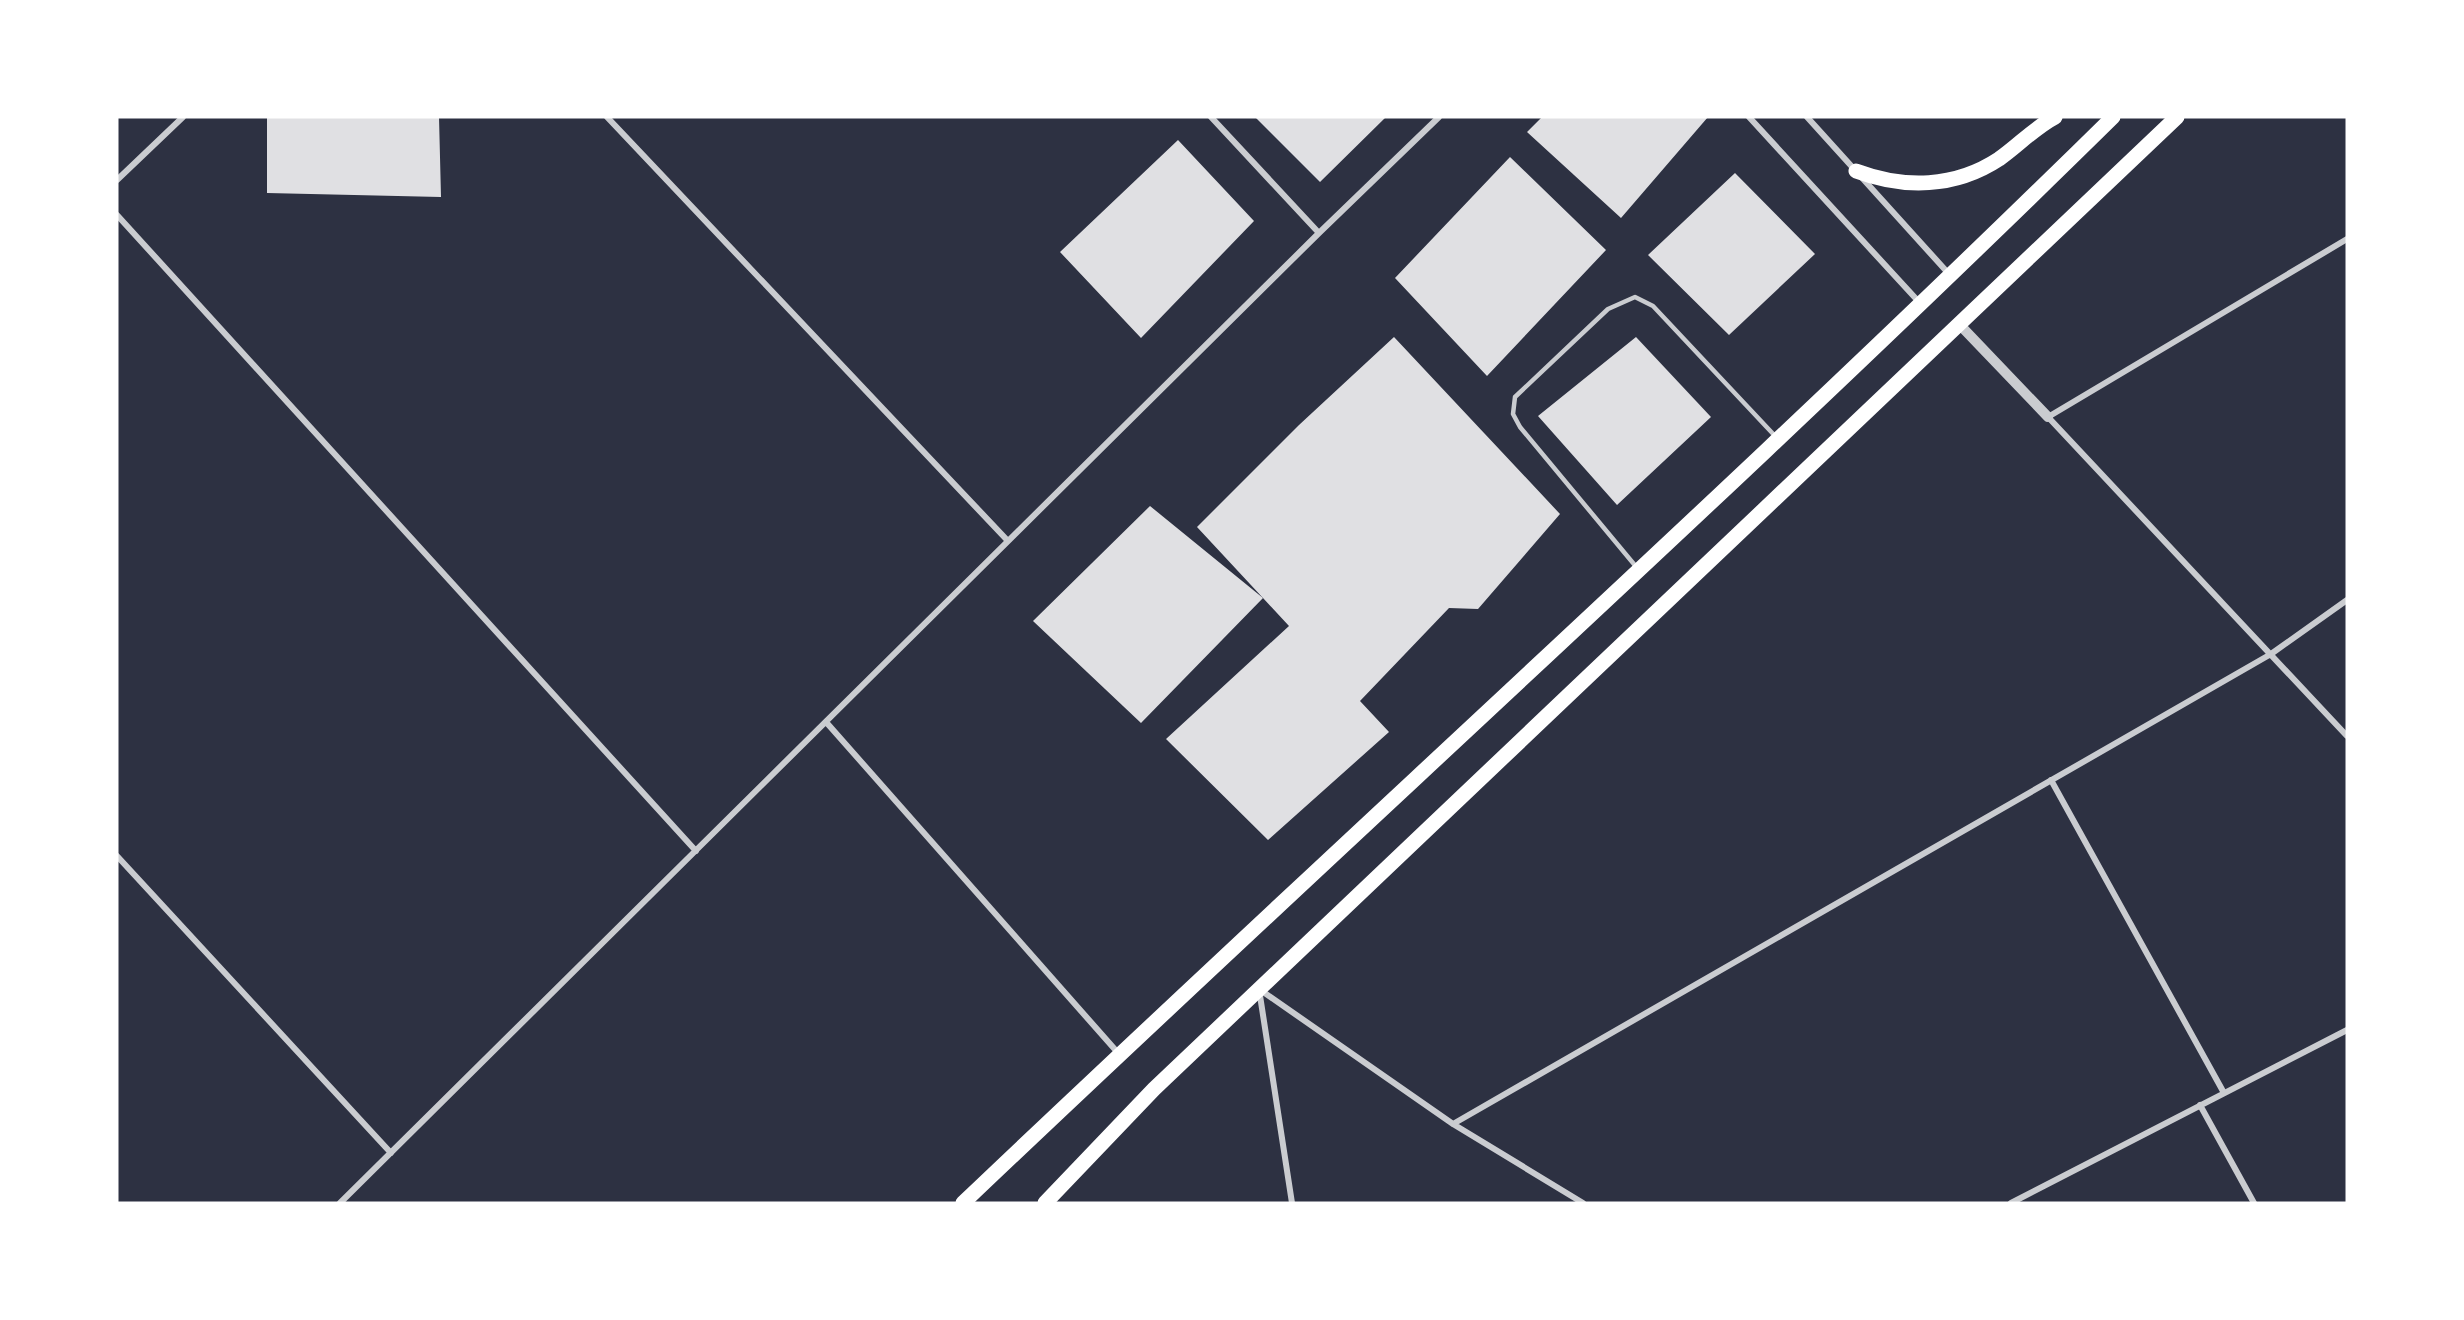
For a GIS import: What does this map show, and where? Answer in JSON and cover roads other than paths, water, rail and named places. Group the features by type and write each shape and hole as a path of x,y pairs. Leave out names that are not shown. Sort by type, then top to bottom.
{"main road":[{"path":"1856,171 1878,179 1902,183 1927,184 1950,180 1976,172 1999,158 2040,125 2055,117"},
{"path":"963,1203 1119,1054 1951,277 2113,117"},
{"path":"1044,1203 1154,1089 2177,117"}],"street":[{"path":"117,180 183,117"},
{"path":"607,117 1008,541"},
{"path":"1211,117 1319,233"},
{"path":"340,1203 1319,233 1439,117"},
{"path":"1749,117 1921,304"},
{"path":"1807,117 1951,277"},
{"path":"117,215 696,851"},
{"path":"2048,417 2347,239"},
{"path":"1959,324 2347,736"},
{"path":"1453,1124 2271,654 2347,600"},
{"path":"826,722 1119,1054"},
{"path":"2051,780 2224,1093"},
{"path":"117,856 391,1153"},
{"path":"1259,989 1453,1124 1583,1203"},
{"path":"1259,989 1292,1203"},
{"path":"2011,1203 2347,1030"},
{"path":"2200,1106 2254,1203"}],"lane":[{"path":"1638,570 1520,427 1513,414 1515,397 1599,317 1608,309 1635,297 1653,306 1777,439"}]}
